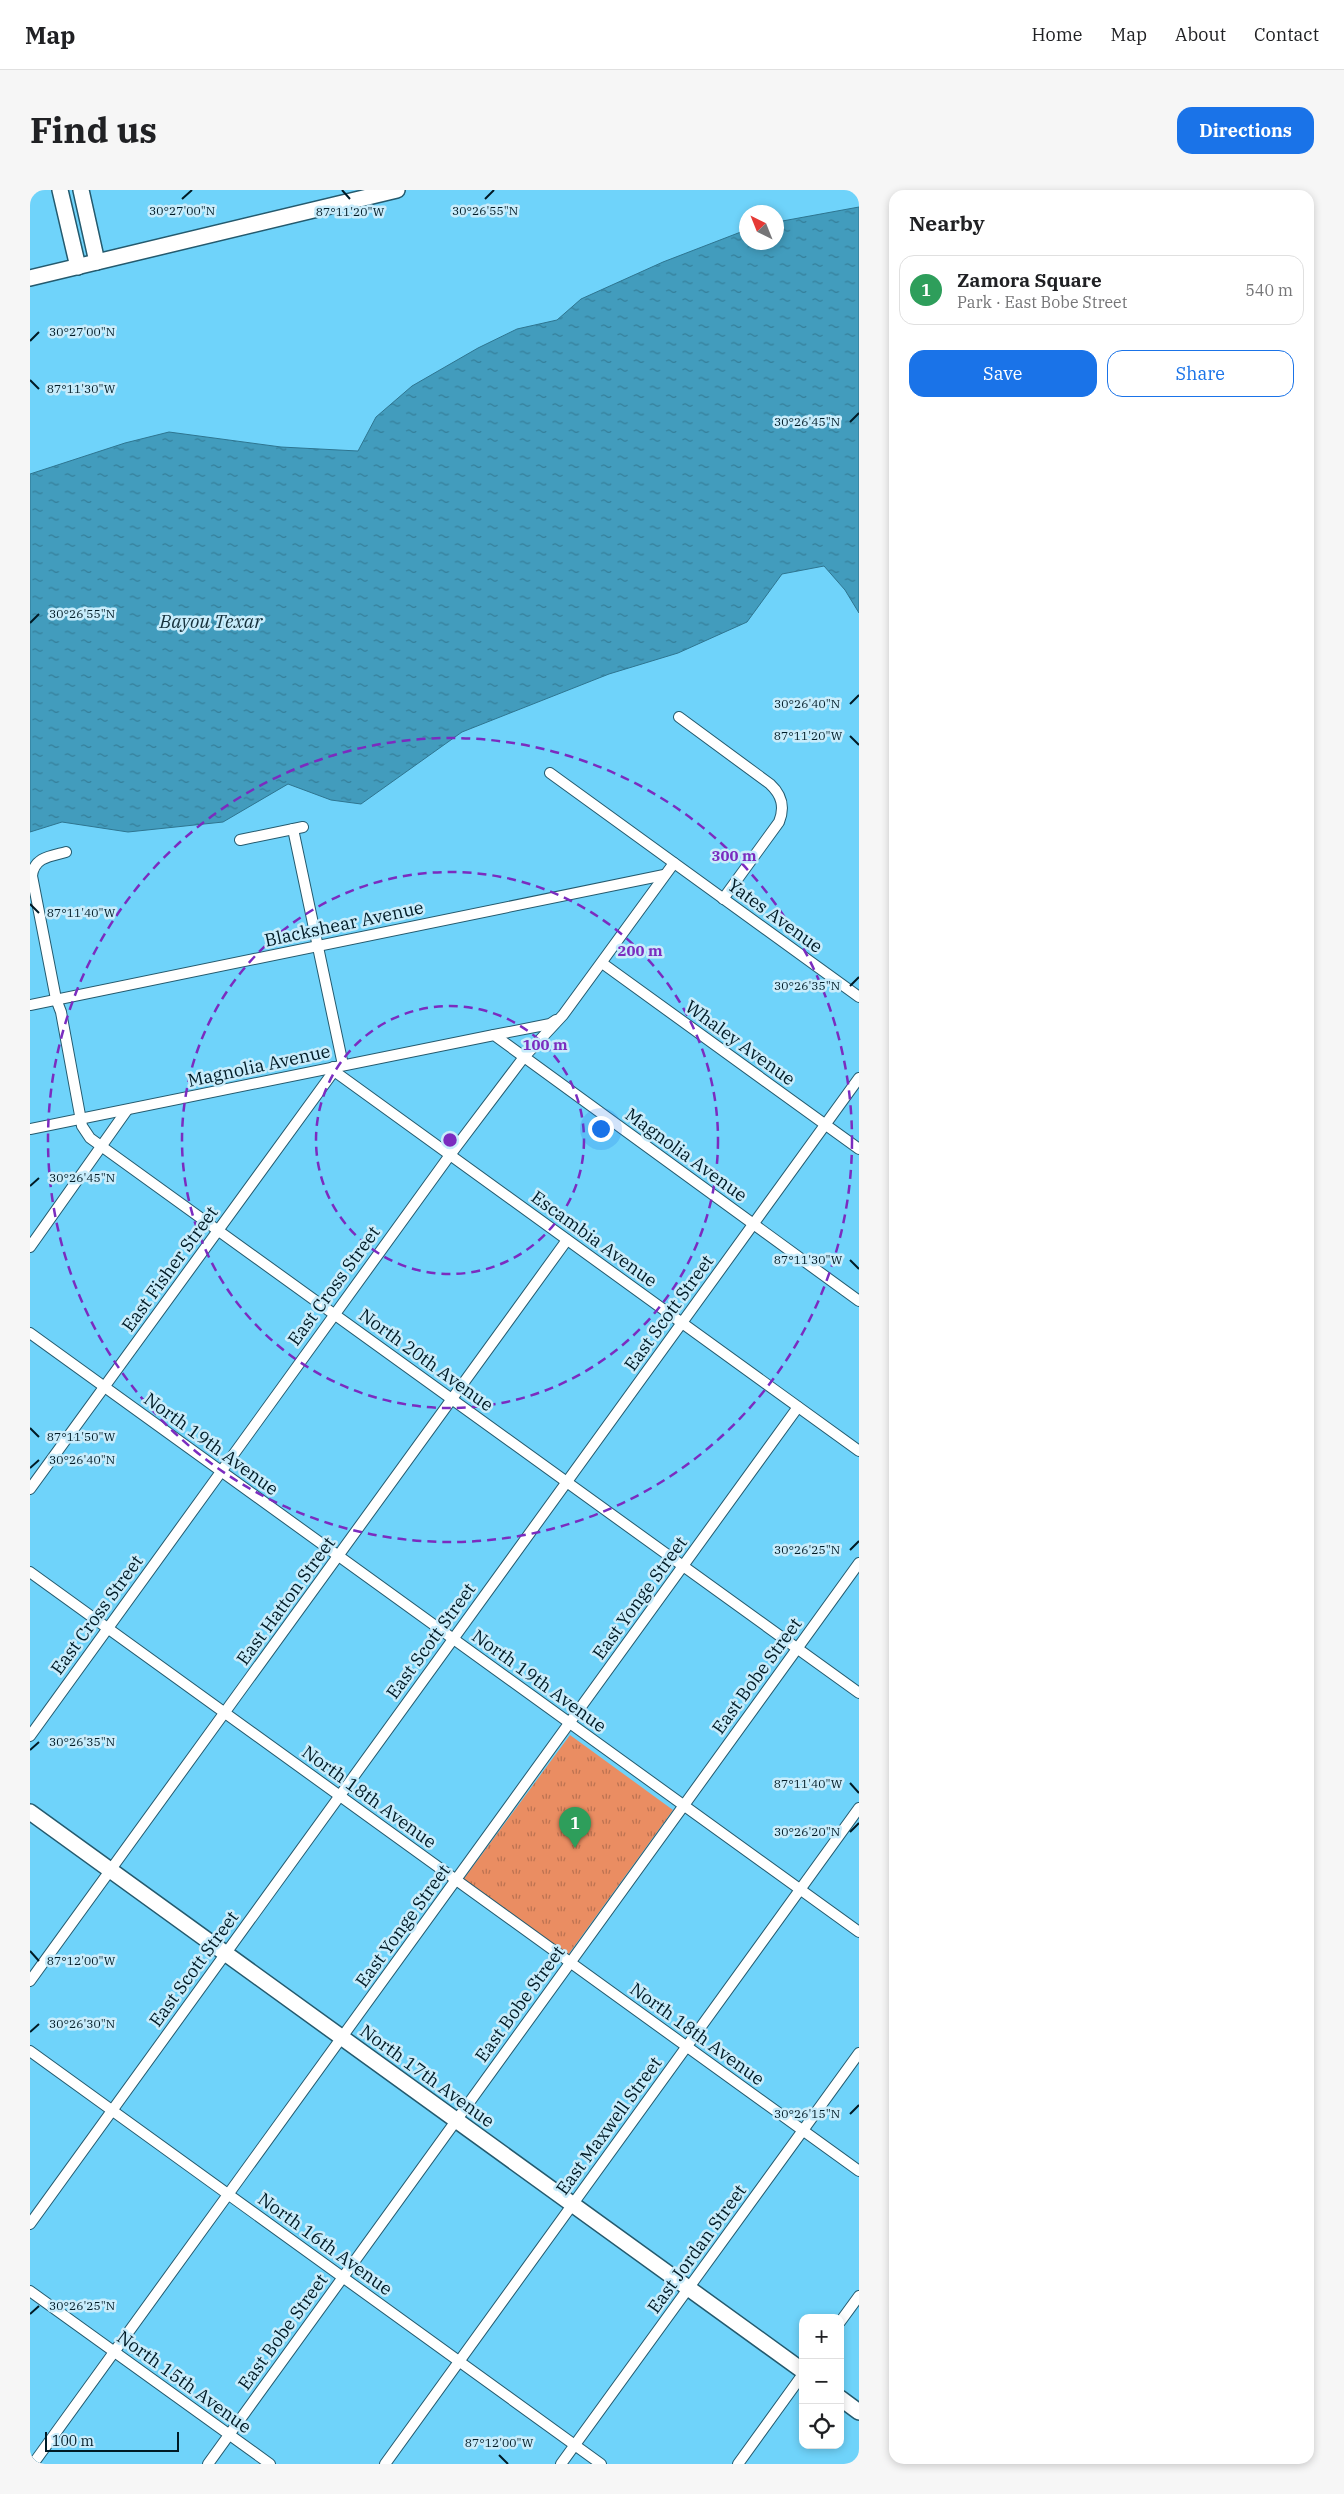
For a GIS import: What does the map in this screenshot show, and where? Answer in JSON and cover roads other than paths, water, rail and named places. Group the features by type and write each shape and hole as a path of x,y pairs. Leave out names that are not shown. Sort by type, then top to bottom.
{"street":[{"path":"60,190 78,267"},
{"path":"80,190 97,262"},
{"path":"30,278 397,190"},
{"path":"679,717 770,784 782,801 782,815 779,822 723,899"},
{"name":"Yates Avenue","path":"550,773 859,997"},
{"path":"240,840 298,828 337,1068"},
{"name":"North 20th Avenue","path":"66,852 38,861 34,866 32,876 85,1132 103,1147 859,1693"},
{"name":"East Cross Street","path":"30,1736 450,1155 524,1058 563,1015 674,863"},
{"name":"Blackshear Avenue","path":"30,1005 664,875"},
{"name":"Whaley Avenue","path":"602,963 859,1149"},
{"name":"Magnolia Avenue","path":"30,1129 550,1024 563,1015"},
{"name":"Magnolia Avenue","path":"494,1035 859,1301"},
{"name":"Escambia Avenue","path":"337,1068 450,1155 859,1451"},
{"name":"East Fisher Street","path":"30,1489 337,1068"},
{"name":"East Scott Street","path":"30,2224 859,1078"},
{"path":"30,1247 103,1147 127,1110"},
{"name":"East Hatton Street","path":"30,1981 567,1240"},
{"name":"North 19th Avenue","path":"30,1333 859,1932"},
{"name":"East Yonge Street","path":"33,2464 798,1407"},
{"name":"East Bobe Street","path":"208,2464 859,1563"},
{"name":"North 18th Avenue","path":"30,1572 859,2171"},
{"name":"East Maxwell Street","path":"385,2464 859,1808"},
{"name":"North 17th Avenue","path":"30,1812 799,2369"},
{"name":"North 16th Avenue","path":"30,2051 601,2464"},
{"name":"East Jordan Street","path":"561,2464 859,2053"},
{"name":"North 15th Avenue","path":"30,2291 270,2464"},
{"path":"844,2317 859,2296"},
{"path":"738,2464 799,2378"},
{"path":"844,2401 859,2412"}],"water":[{"name":"Bayou Texar","path":"859,207 859,613 845,590 824,566 782,574 747,622 678,653 609,674 462,732 361,804 331,800 288,784 223,822 128,832 62,822 30,832 30,474 125,443 169,432 281,447 358,451 376,417 412,386 478,348 517,329 557,320 581,299 663,262 739,233 739,250 784,250 784,221"}],"place":[{"name":"Zamora Square","path":"575,1848"}]}
